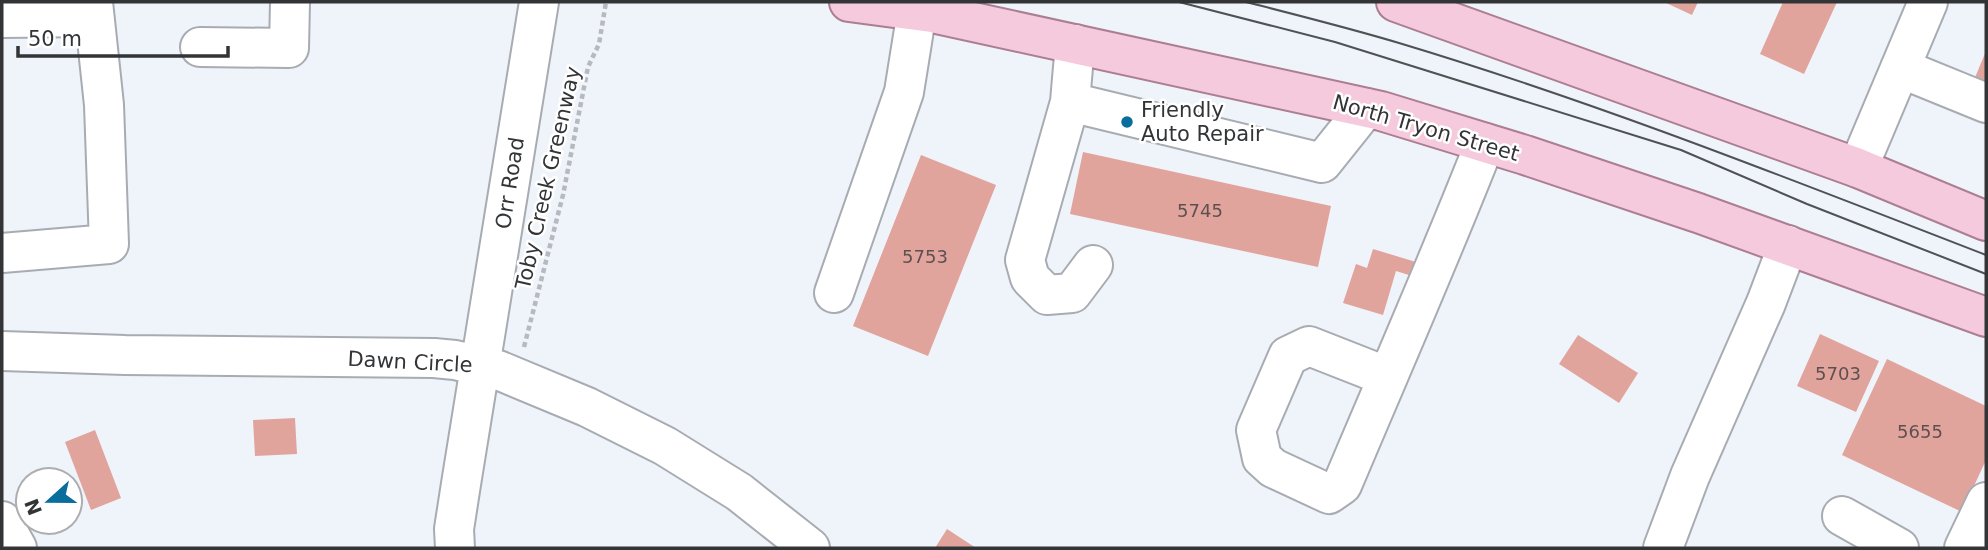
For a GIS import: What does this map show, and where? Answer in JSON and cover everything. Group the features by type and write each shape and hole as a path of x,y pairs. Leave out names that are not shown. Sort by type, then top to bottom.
{"main road":[{"name":"North Tryon Street","path":"849,2 917,11 1366,108 1485,143 1698,213 1986,317"},
{"path":"1404,3 1858,167 1986,221"}],"street":[{"path":"200,47 289,48 290,2"},
{"name":"Orr Road","path":"455,548 457,506 539,2"},
{"path":"1858,167 1928,2"},
{"path":"2,18 94,9 104,105 109,244 2,253"},
{"path":"834,293 904,92 917,11"},
{"path":"1075,44 1069,102 1025,260 1030,278 1047,295 1072,293 1093,265"},
{"path":"1900,68 1982,95"},
{"path":"1069,102 1322,163 1366,108"},
{"path":"1388,377 1485,143"},
{"path":"1663,548 1690,476 1766,303 1788,245"},
{"name":"Dawn Circle","path":"2,351 434,358 481,365 587,407 665,446 739,492 810,548"},
{"path":"1964,548 1986,502"},
{"path":"1842,516 1899,548"},
{"path":"2,521 17,548"}],"path":[{"name":"Toby Creek Greenway","path":"523,354 563,195 588,67 598,44 606,2"}],"building":[{"path":"1664,2 1698,2 1692,15"},
{"path":"1783,2 1837,2 1804,74 1760,54"},
{"path":"1986,51 1986,86 1974,80"},
{"path":"1083,152 1331,206 1318,267 1070,214"},
{"path":"921,155 996,185 928,356 853,326"},
{"path":"1373,249 1416,262 1412,276 1396,271 1383,315 1343,303 1356,264 1367,268"},
{"path":"1820,334 1879,361 1856,412 1797,386"},
{"path":"1578,335 1638,373 1619,403 1559,364"},
{"path":"1887,359 1986,406 1986,460 1962,512 1842,455"},
{"path":"295,418 297,454 255,456 253,420"},
{"path":"95,430 121,498 91,510 84,492 84,466 74,466 65,442"},
{"path":"947,529 976,548 935,548"}],"tram line":[{"path":"1179,2 1335,42 1681,150 1807,204 1986,274"},
{"path":"1246,2 1399,43 1548,91 1695,143 1986,255"}],"place":[{"name":"Friendly Auto Repair","path":"1127,122"}]}
